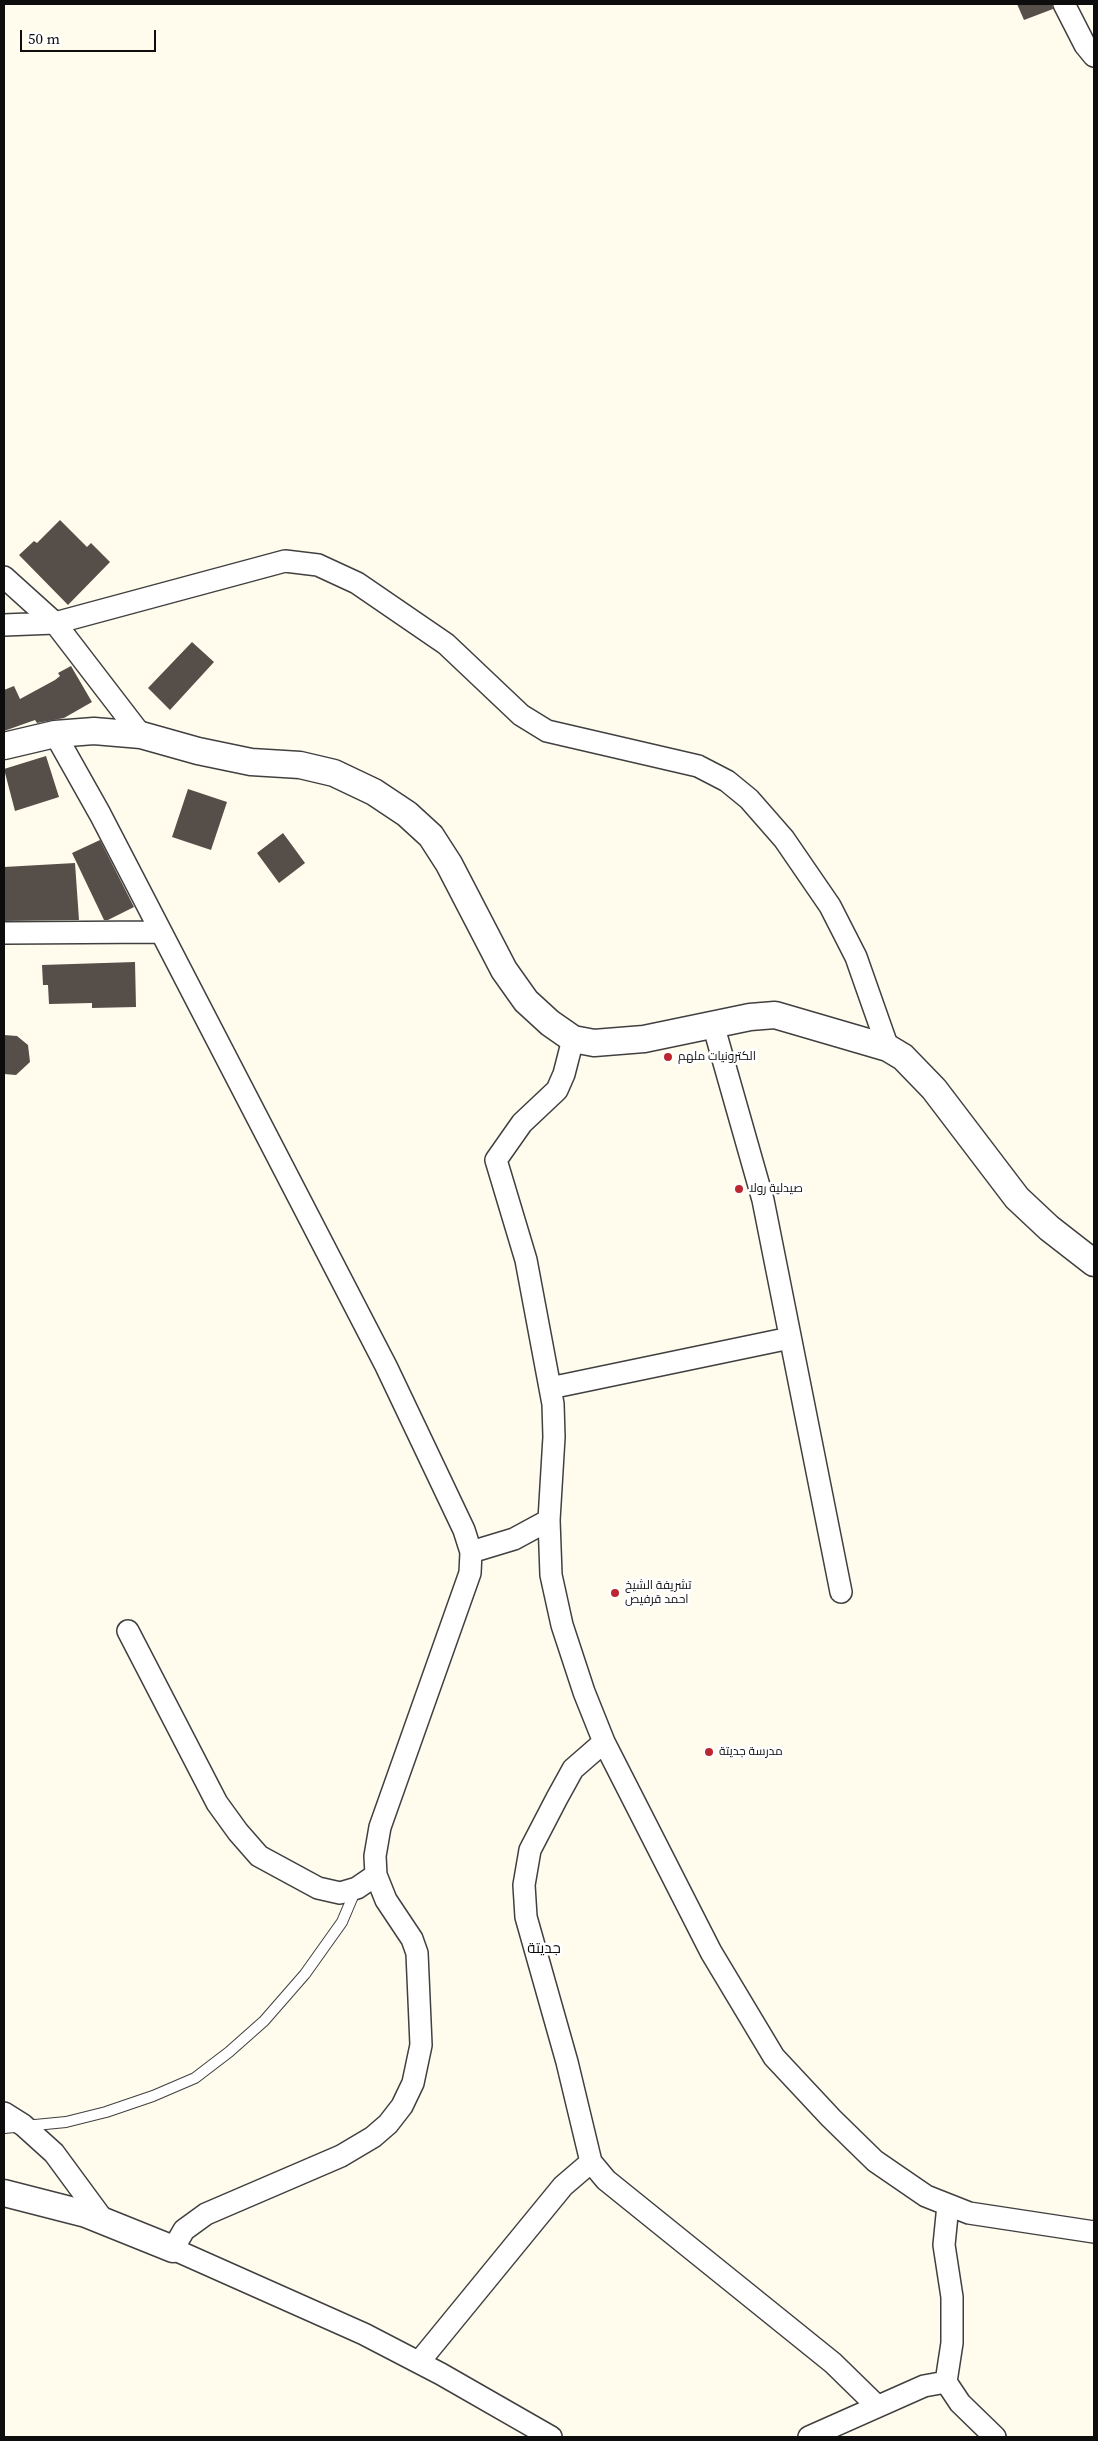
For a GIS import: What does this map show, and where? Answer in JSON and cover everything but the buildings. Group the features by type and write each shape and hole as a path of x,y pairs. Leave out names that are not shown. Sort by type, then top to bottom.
{"street":[{"path":"1064,4 1082,39 1094,56"},
{"path":"4,625 55,623 285,561 318,565 357,583 446,644 521,714 547,731 698,766 727,781 749,799 784,839 830,906 856,957 888,1048"},
{"path":"4,577 55,623 141,735"},
{"path":"4,746 55,734 94,731 141,735 198,751 251,762 300,764 334,773 374,792 408,814 431,836 449,864 504,970 526,1000 550,1023 573,1039 594,1043 644,1039 750,1017 775,1015 888,1048 903,1057 934,1089 1017,1198 1049,1228 1094,1264"},
{"path":"55,734 161,932 386,1366 464,1530 471,1552 470,1573 380,1827 375,1856 376,1875 386,1900 412,1939 417,1953 421,2045 413,2083 402,2106 388,2124 373,2137 341,2156 206,2214 184,2230 173,2249"},
{"path":"4,933 161,932"},
{"path":"712,1024 763,1200 841,1592"},
{"path":"573,1039 564,1074 557,1090 522,1123 496,1160 526,1260 550,1388 554,1437 549,1520 551,1575 562,1625 584,1692 604,1742 711,1952 774,2057 831,2118 875,2161 926,2196 969,2213 1094,2232"},
{"path":"550,1388 790,1338"},
{"path":"471,1552 514,1539 549,1520"},
{"path":"128,1631 217,1803 243,1838 260,1856 318,1888 340,1893 356,1888 376,1875"},
{"path":"604,1742 573,1769 530,1850 524,1885 526,1917 568,2062 591,2162 606,2180 833,2363 877,2406"},
{"path":"4,2113 13,2127 54,2154 104,2221"},
{"path":"419,2362 563,2186 591,2162"},
{"path":"4,2193 104,2221 173,2249 334,2320 419,2362 546,2435"},
{"path":"948,2205 944,2244 952,2297 952,2343 946,2382 960,2403 995,2437"},
{"path":"809,2437 924,2386 946,2382"}],"lane":[{"path":"13,2127 66,2122 106,2112 153,2096 195,2078 230,2052 264,2021 305,1974 342,1922 356,1888"}],"place":[{"name":"الكترونيات ملهم","path":"668,1057"},
{"name":"صيدلية رولا","path":"739,1189"},
{"name":"تشريفة الشيخ احمد قرفيص","path":"615,1593"},
{"name":"مدرسة جديتة","path":"709,1752"}],"district":[{"name":"جديتة","path":"544,1949"}]}
